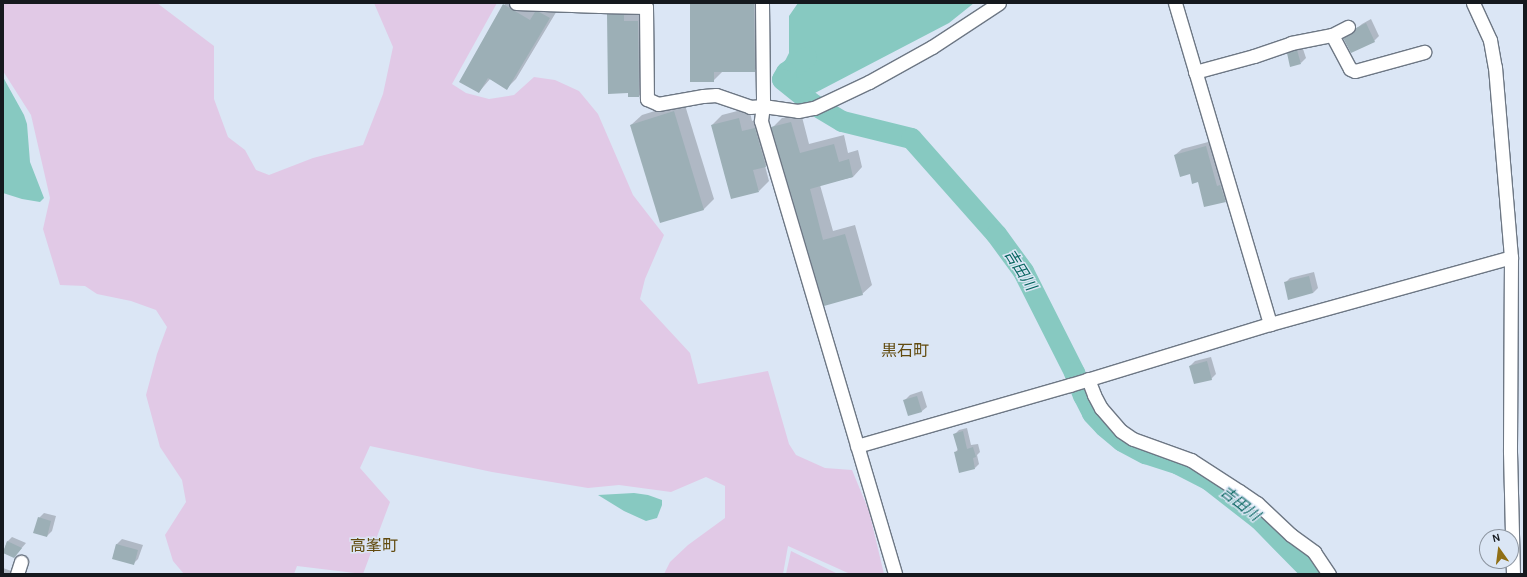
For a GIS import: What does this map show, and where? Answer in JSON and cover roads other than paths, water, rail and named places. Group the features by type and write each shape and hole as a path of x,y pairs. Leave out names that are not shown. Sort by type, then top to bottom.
{"street":[{"path":"762,3 763,106 761,120 895,574"},
{"path":"516,4 600,4 646,7 646,99 658,104 716,95 750,107 763,106 798,111 814,108 869,82 932,47 999,3"},
{"path":"1175,3 1270,324"},
{"path":"1473,3 1490,40 1495,67 1511,258 1510,452 1514,574"},
{"path":"1195,72 1254,56 1291,43 1332,35 1348,27"},
{"path":"1332,35 1350,69 1355,71 1424,52"},
{"path":"857,446 1070,385 1270,324 1511,258"},
{"path":"1087,379 1101,408 1121,431 1133,439 1190,460 1257,503 1291,535 1314,552 1329,574"}],"waterway":[{"name":"吉田川","path":"806,57 786,72 782,79 810,102 842,121 911,138 996,234 1023,271 1074,372 1092,413 1104,426 1122,441 1145,453 1178,464 1209,480 1259,519 1313,574"}],"district":[{"name":"黒石町","path":"905,351"},
{"name":"高峯町","path":"374,546"}]}
